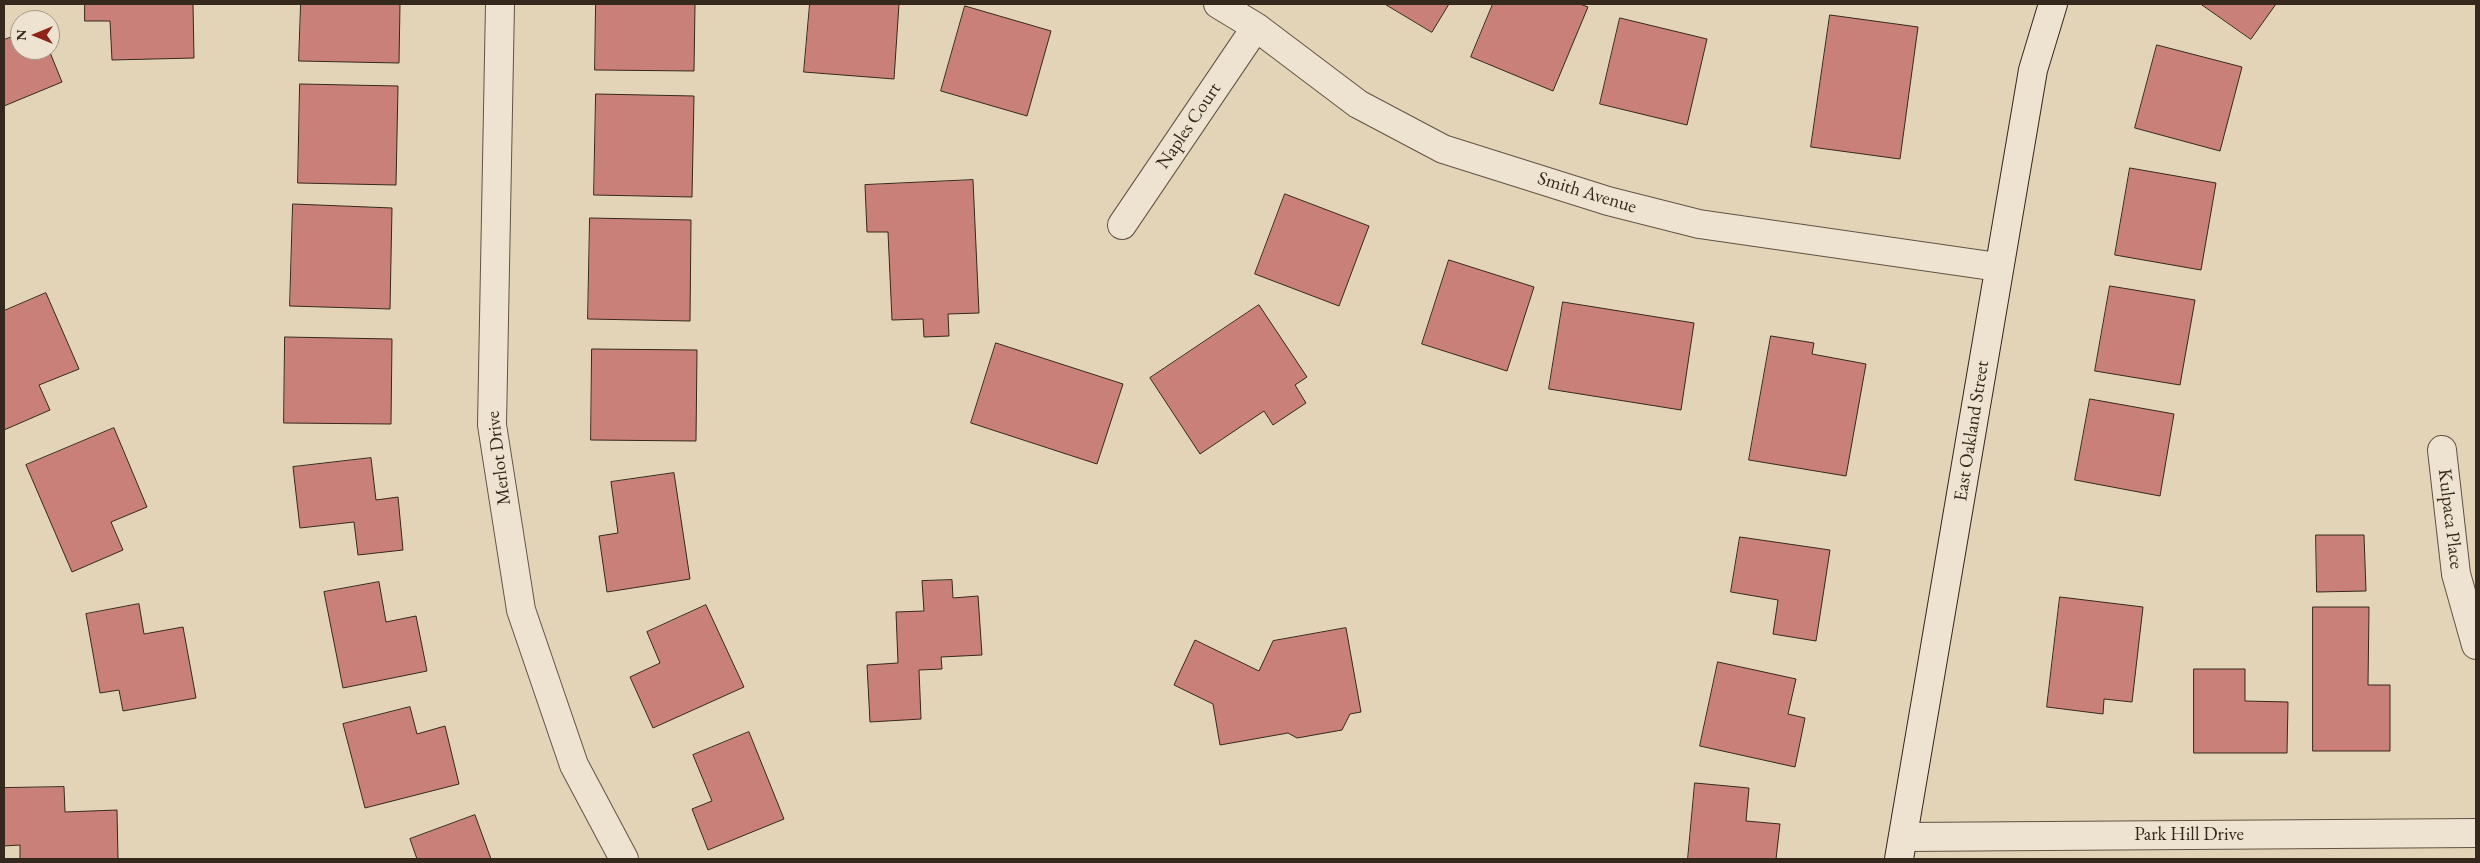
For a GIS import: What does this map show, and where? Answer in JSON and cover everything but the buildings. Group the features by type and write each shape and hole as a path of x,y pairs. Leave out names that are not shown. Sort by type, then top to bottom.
{"street":[{"name":"Merlot Drive","path":"500,4 492,425 521,610 574,765 624,859"},
{"name":"Smith Avenue","path":"1218,4 1256,27 1358,104 1443,149 1608,201 1699,224 1998,268"},
{"name":"East Oakland Street","path":"1901,848 1957,528 1998,268 2033,70 2053,4"},
{"name":"Naples Court","path":"1122,224 1256,27"},
{"name":"Kulpaca Place","path":"2442,450 2456,574 2476,645"},
{"name":"Park Hill Drive","path":"1901,848 2476,833"}]}
